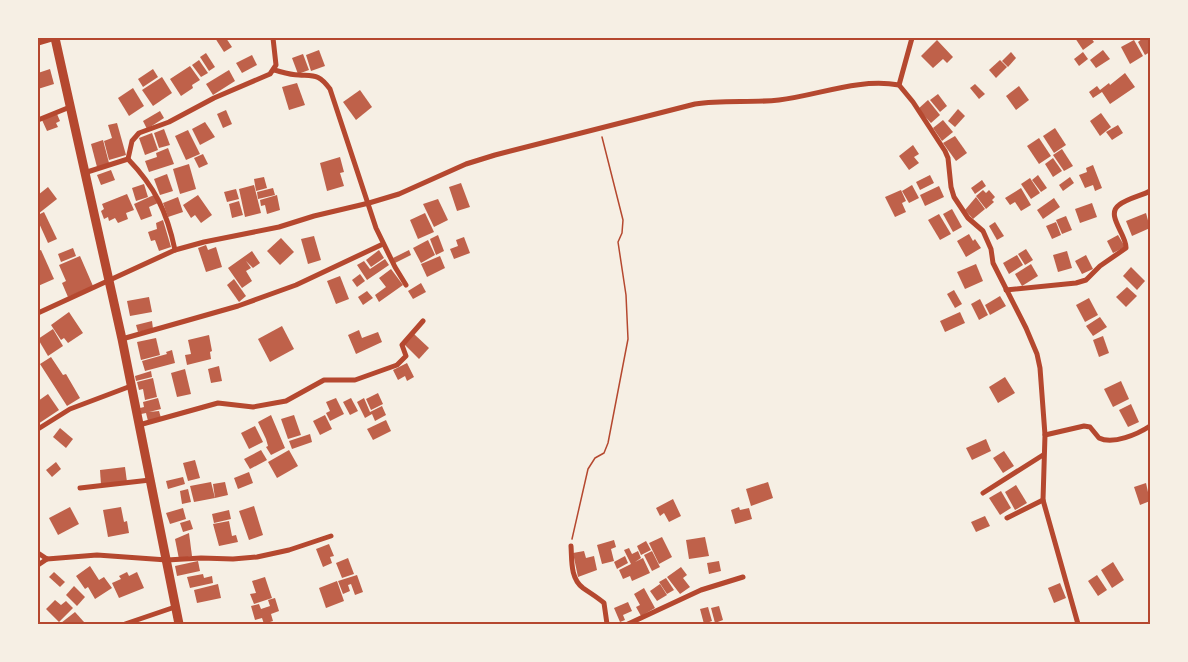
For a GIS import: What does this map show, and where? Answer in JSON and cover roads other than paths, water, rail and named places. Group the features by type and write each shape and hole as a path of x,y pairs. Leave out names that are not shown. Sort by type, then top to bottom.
{"highway":[{"path":"55,38 122,339 179,624"}],"street":[{"path":"38,43 55,38"},
{"path":"128,159 132,141 139,133 169,122 230,90 265,77 274,70 276,65 273,38"},
{"path":"899,86 912,38"},
{"path":"274,70 317,76 324,80 335,101 383,244 406,285"},
{"path":"38,313 175,250 279,227 369,203 399,194 466,164 495,155 695,104 716,101 776,100 854,85 877,83 899,86 913,102 945,151 954,197 968,218 983,231 991,249 993,263 1037,354 1041,368 1045,435 1043,500 1078,624"},
{"path":"38,120 70,107"},
{"path":"84,173 128,159"},
{"path":"128,159 162,204 175,250"},
{"path":"1006,290 1064,285 1086,280 1100,266 1126,248 1126,243 1114,217 1118,205 1150,191"},
{"path":"122,339 238,306 296,285 383,244"},
{"path":"140,425 218,403 253,407 286,401 324,380 355,380 384,371 402,362 406,356 402,345 423,321"},
{"path":"38,429 70,409 131,386"},
{"path":"1045,435 1084,426 1090,427 1103,440 1112,440 1127,437 1150,426"},
{"path":"983,493 1043,455"},
{"path":"80,488 150,480"},
{"path":"1007,518 1043,500"},
{"path":"38,565 47,559 97,555 166,560 257,557 309,545 331,537"},
{"path":"572,546 574,578 604,603 607,624"},
{"path":"38,553 47,559"},
{"path":"628,624 701,590 743,577"},
{"path":"125,624 175,607"}]}
